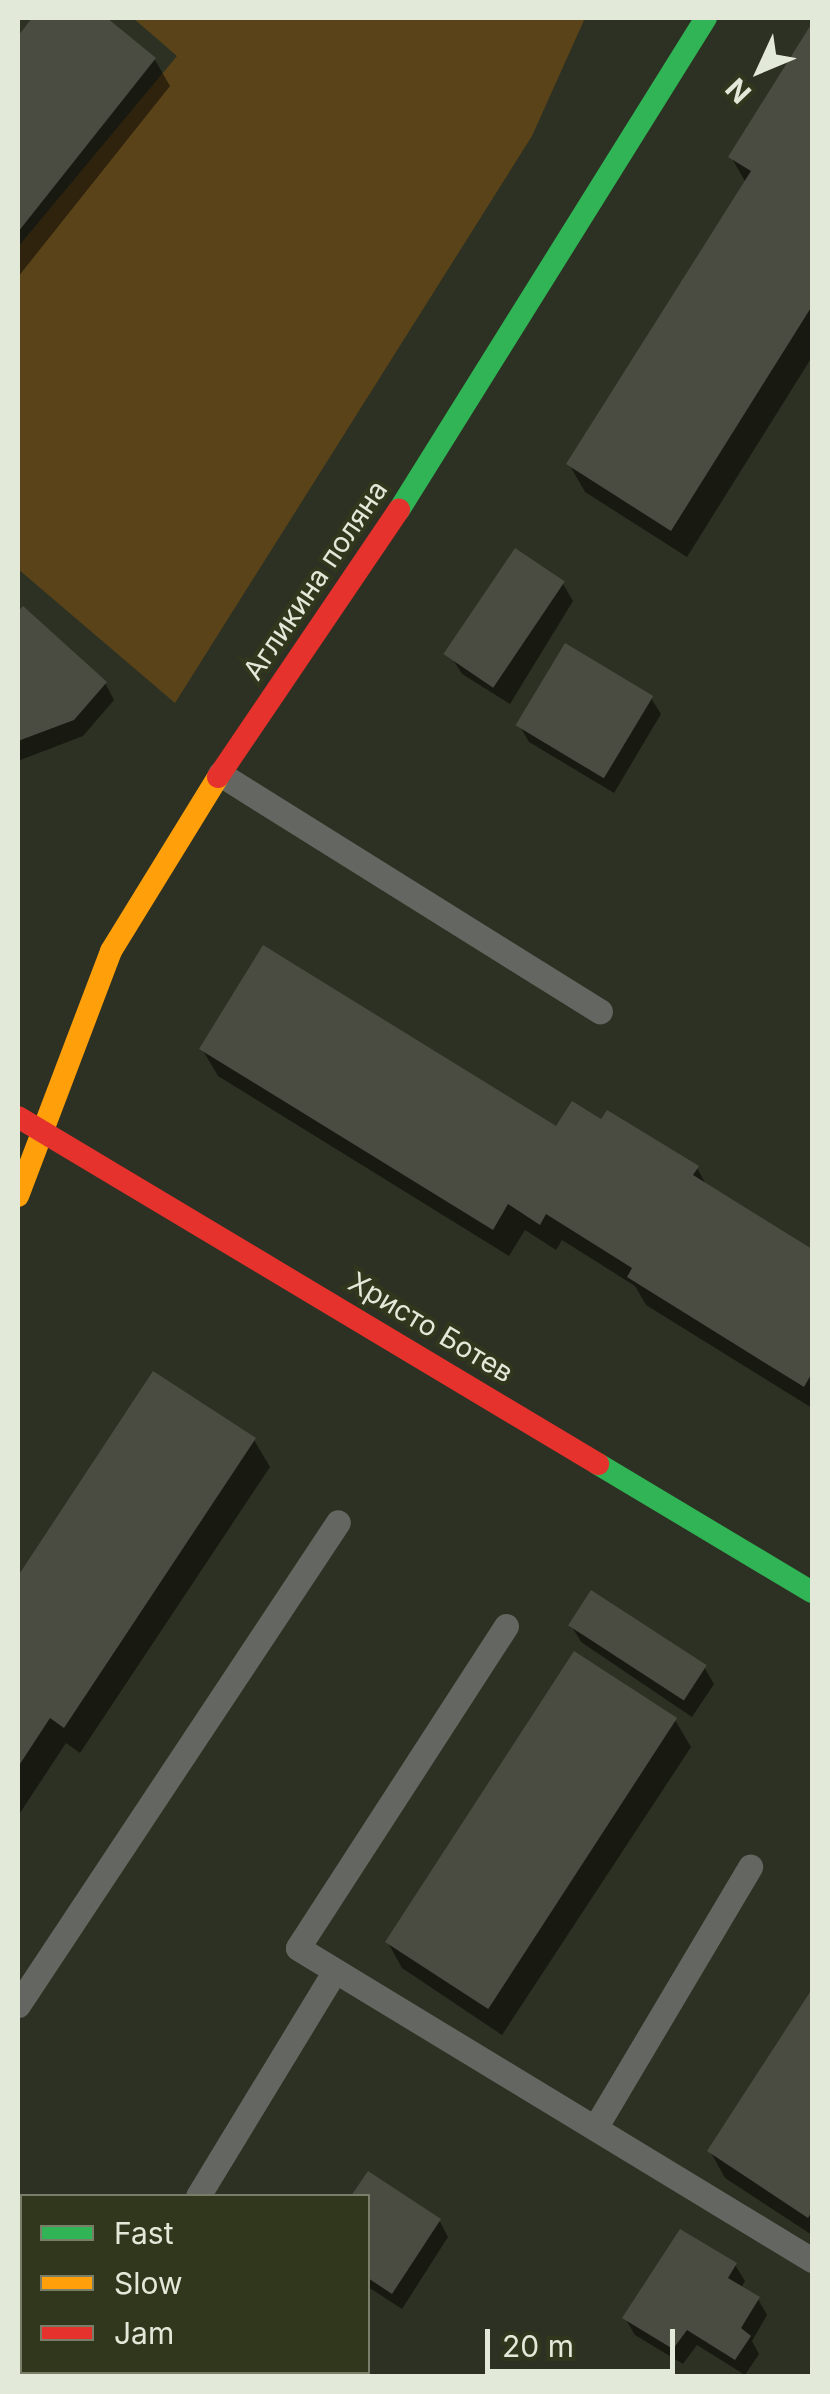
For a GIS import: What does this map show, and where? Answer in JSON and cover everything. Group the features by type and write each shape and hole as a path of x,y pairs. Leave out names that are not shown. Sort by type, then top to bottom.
{"street":[{"name":"Агликина поляна","path":"18,1196 111,952 220,774 448,438 706,18"},
{"name":"Христо Ботев","path":"18,1117 812,1592"}],"lane":[{"path":"220,774 600,1011"},
{"path":"18,2004 338,1522"},
{"path":"506,1626 298,1948 812,2260"},
{"path":"595,2128 750,1867"},
{"path":"199,2194 336,1971"}],"shaded area":[{"path":"133,18 585,18 532,136 175,703 18,569 18,247 177,56"}],"building":[{"path":"32,18 107,18 156,58 18,232 18,36"},
{"path":"812,23 812,306 671,531 566,464 751,171 728,157"},
{"path":"515,548 565,582 493,688 443,654"},
{"path":"23,606 107,682 74,720 18,741 18,612"},
{"path":"565,643 653,696 604,778 516,725"},
{"path":"263,945 556,1126 572,1101 601,1119 607,1110 699,1166 693,1175 812,1249 812,1373 804,1387 627,1277 632,1268 546,1214 540,1225 508,1204 493,1230 199,1049"},
{"path":"153,1371 256,1438 64,1728 50,1718 18,1767 18,1576"},
{"path":"591,1590 707,1665 684,1700 568,1625"},
{"path":"574,1651 677,1718 488,2009 385,1942"},
{"path":"812,1989 812,2211 808,2218 707,2151"},
{"path":"368,2171 441,2219 392,2294 370,2279 370,2194 352,2194"},
{"path":"680,2229 737,2263 728,2278 760,2297 741,2328 751,2336 735,2360 687,2330 673,2349 622,2318"}],"traffic: fast":[{"path":"399,510 706,18"},
{"path":"598,1464 812,1592"}],"traffic: slow":[{"path":"18,1196 111,951 218,777"}],"traffic: jam":[{"path":"218,777 399,510"},
{"path":"18,1117 598,1464"}]}
